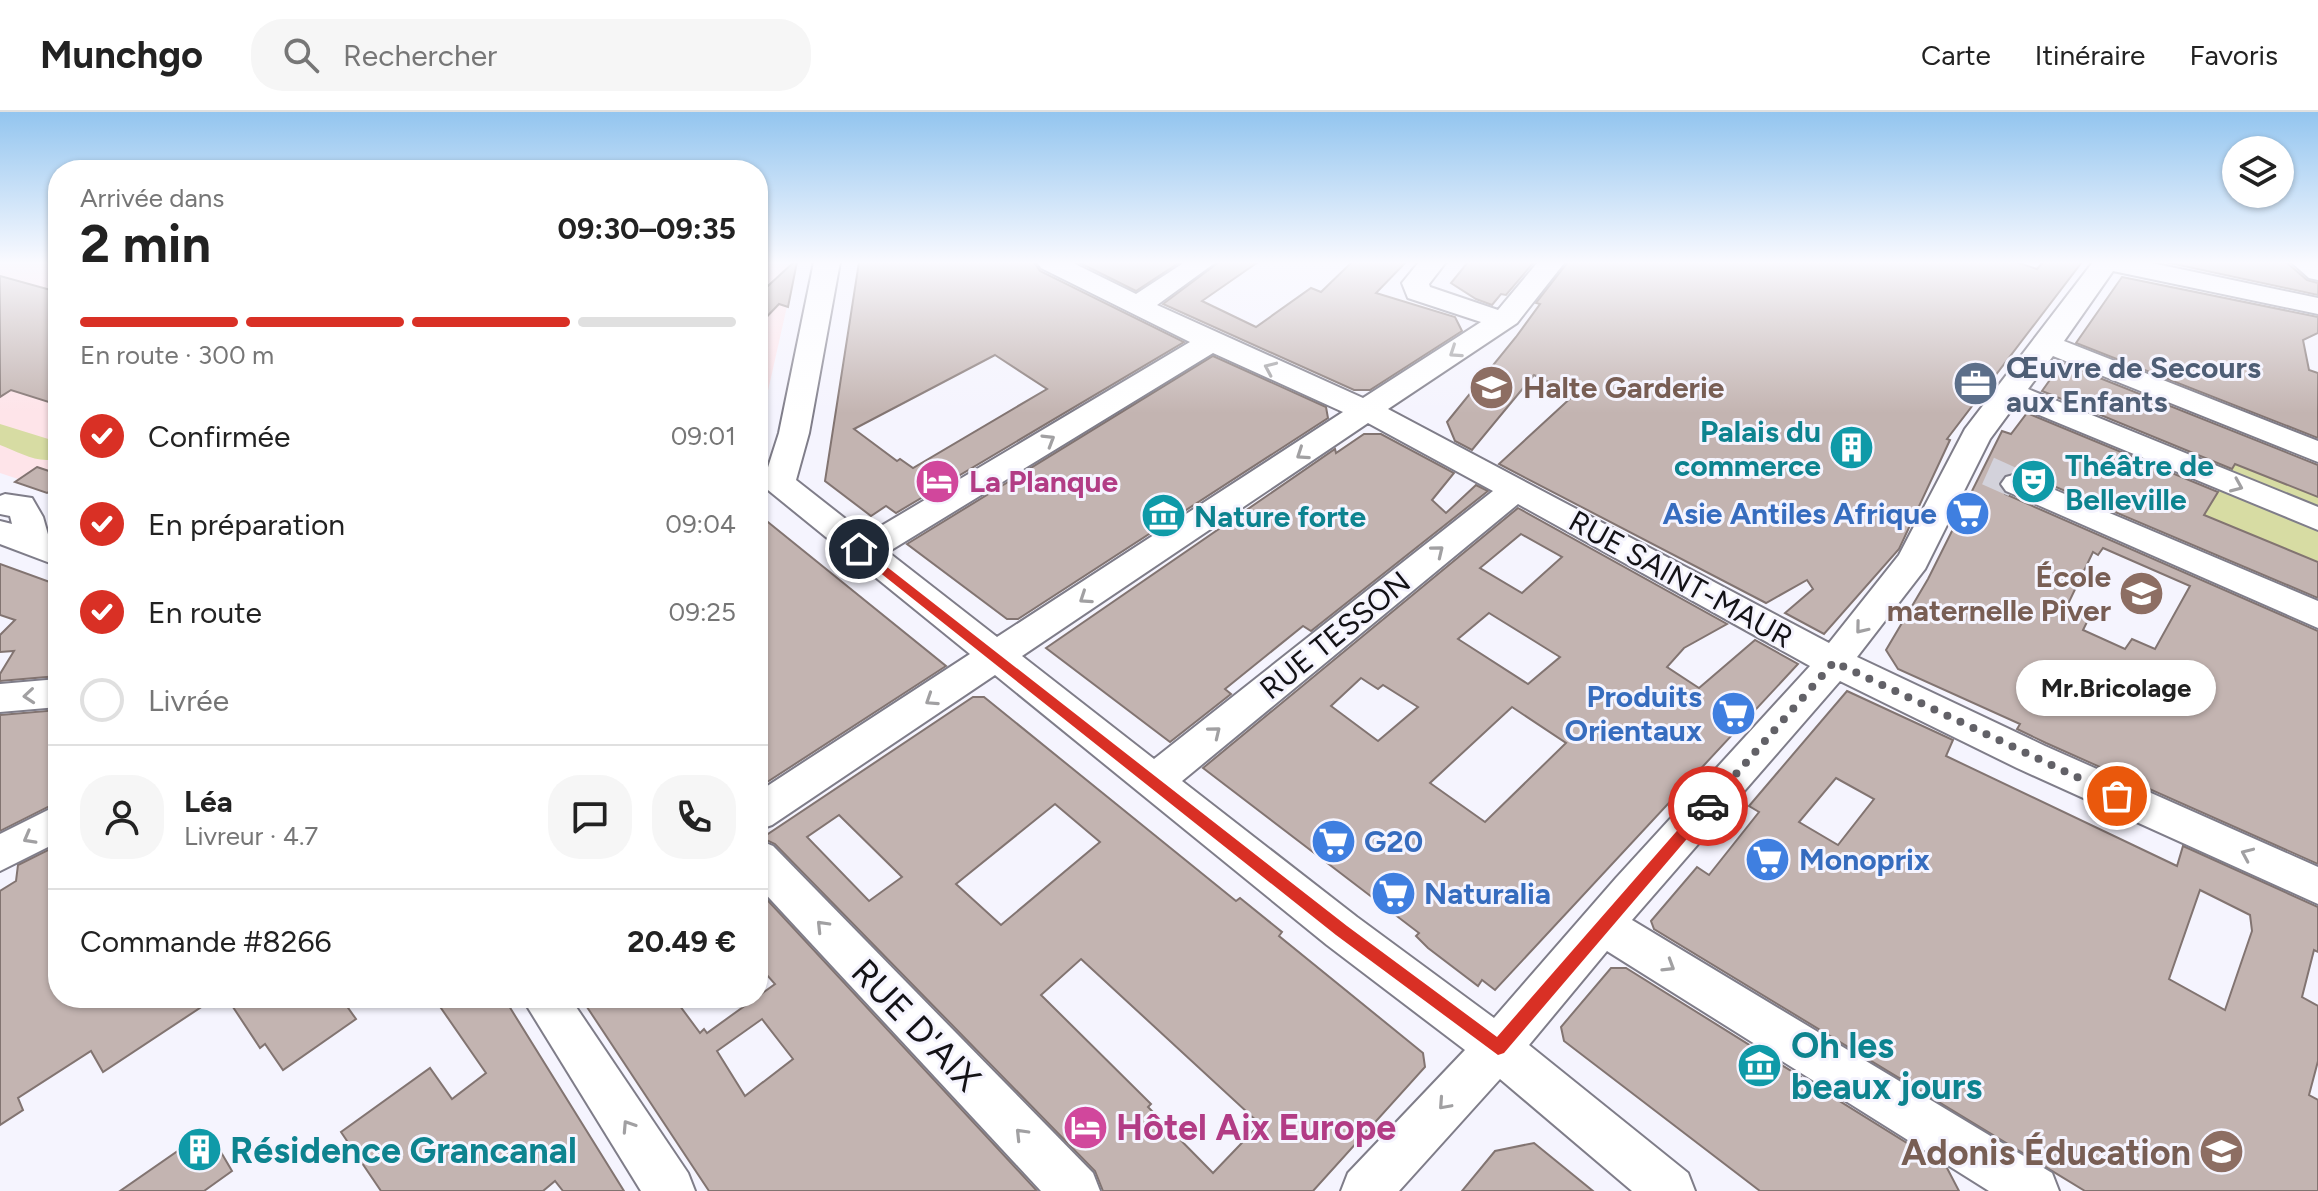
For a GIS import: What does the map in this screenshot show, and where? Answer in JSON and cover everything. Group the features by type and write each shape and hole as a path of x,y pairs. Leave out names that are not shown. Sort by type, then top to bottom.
{"street":[{"path":"817,312 794,433 768,486 862,552 1342,931 1498,1048 1670,1191"},
{"name":"RUE SAINT-MAUR","path":"1150,312 1367,411 1834,662 2031,757 2318,886"},
{"path":"1479,312 1502,320"},
{"path":"768,806 1367,411 1511,312"},
{"path":"2071,312 1976,436 1989,472 2318,615"},
{"path":"862,552 1211,342"},
{"path":"2048,344 2318,452"},
{"path":"2009,392 2318,519"},
{"path":"1366,1191 1498,1048 1834,662 1920,549 1989,472"},
{"name":"RUE TESSON","path":"1154,781 1516,489"},
{"path":"1,511 46,550"},
{"path":"0,698 48,694"},
{"path":"0,854 48,828"},
{"name":"RUE D'AIX","path":"768,869 1075,1191"},
{"path":"1603,925 2005,1183"},
{"path":"551,1008 670,1191"}],"shaded area":[{"path":"0,312 48,312 48,492 15,482 18,479 0,473"},
{"path":"768,312 786,312 768,391"}],"green space":[{"path":"0,424 48,439 48,460 36,459 0,445"},
{"path":"2147,435 2208,460 2214,452 2318,497 2318,507"},
{"path":"2221,487 2318,527 2318,562 2204,515"}],"building":[{"path":"0,312 48,312 48,402 11,390 0,397"},
{"path":"851,312 1124,312 1184,342 896,513 886,506 871,516 825,481","holes":["995,355 1047,389 913,468 900,459 897,461 854,429"]},
{"path":"1182,312 1226,312 1256,327 1277,312 1440,312 1455,317 1462,331 1370,390 1354,390"},
{"path":"1534,312 2044,312 1947,439 1950,440 1899,549 1824,634 1785,613 1813,589 1807,580 1766,603 1499,464 1575,394 1534,375 1472,450 1455,441 1447,422"},
{"path":"2097,312 2295,312 2318,317 2318,333 2303,340 2309,370 2318,373 2318,438 2076,343"},
{"path":"1213,356 1326,407 1328,418 1018,619 1007,619 907,544"},
{"path":"2062,363 2318,465 2318,497 2235,464 2232,469 2042,391"},
{"path":"2027,413 2218,492 2204,515 2318,562 2318,598 2018,471 2005,474 1998,484 2005,494 2318,631 2318,864 2046,743 2017,729 2020,724 1898,669 1886,650 1928,579 2002,431 2011,434","holes":["2103,548 2190,586 2155,649 2132,639 2125,649 2083,630 2090,616 2067,606 2093,552 2098,555"]},
{"path":"1364,434 1381,434 1454,473 1432,500 1446,513 1476,485 1488,491 1311,631 1303,626 1225,689 1231,694 1170,742 1046,648 1335,449 1336,453"},
{"path":"37,467 48,471 47,493 15,482"},
{"path":"1518,508 1727,624 1684,648 1667,667 1699,688 1755,640 1798,664 1495,990 1482,980 1478,986 1428,948 1416,936 1419,933 1203,768","holes":["1521,534 1562,557 1522,593 1480,568","1489,613 1560,657 1528,684 1458,639","1361,678 1378,689 1383,685 1418,707 1378,741 1331,706","1512,707 1566,743 1485,822 1430,783"]},
{"path":"768,522 946,666 768,782"},
{"path":"0,564 48,581 48,677 0,681 0,674 14,651 0,652 0,635 15,620 0,615"},
{"path":"1847,691 1953,740 1946,756 2177,866 2183,846 2318,907 2318,952 2314,950 2302,997 2318,1006 2318,1061 2309,1095 2318,1100 2318,1191 2085,1191 1654,929 1651,921 1697,867 1709,875 1759,812 1749,806","holes":["1836,778 1874,799 1838,845 1799,822","2200,890 2250,915 2252,931 2225,1010 2169,979"]},
{"path":"973,697 984,697 1236,901 1240,898 1282,932 1279,936 1423,1053 1425,1067 1313,1191 1103,1191 1095,1171 775,844 768,841 768,834","holes":["1055,804 1100,842 1001,925 956,884","839,815 902,877 869,901 807,837","1081,959 1260,1124 1213,1173 1148,1107 1151,1104 1041,995"]},
{"path":"48,711 48,807 0,831 0,715"},
{"path":"48,850 48,1008 200,1008 103,1072 91,1051 18,1098 23,1110 0,1125 0,891 16,881 18,865"},
{"path":"768,901 1037,1191 709,1191 588,1008 681,1008 700,1033 704,1029 707,1033 742,1008 768,1008 768,989 775,984 768,976","holes":["762,1019 793,1059 745,1096 717,1051"]},
{"path":"1611,968 1626,968 1947,1168 1959,1191 1760,1191 1564,1041 1561,1027"},
{"path":"234,1008 348,1008 356,1019 283,1070 265,1044 260,1048"},
{"path":"441,1008 510,1008 624,1191 563,1191 555,1181 543,1191 381,1191 341,1132 430,1068 452,1099 486,1073"},
{"name":"Résidence Grancanal","path":"208,1130 232,1171 204,1191 120,1191"},
{"path":"1534,1143 1593,1191 1462,1191 1495,1151"}],"tunnel":[{"path":"1988,471 2017,484"}],"way so far":[{"path":"1708,806 1834,662 2117,796"}],"place":[{"name":"Œuvre de Secours aux Enfants","path":"1975,384"},
{"name":"Halte Garderie","path":"1492,387"},
{"name":"Palais du commerce","path":"1852,448"},
{"name":"La Planque","path":"938,481"},
{"name":"Théâtre de Belleville","path":"2034,482"},
{"name":"Asie Antiles Afrique","path":"1968,513"},
{"name":"Nature forte","path":"1163,516"},
{"name":"École maternelle Piver","path":"2142,593"},
{"name":"Produits Orientaux","path":"1733,713"},
{"name":"Mr.Bricolage","path":"2117,796"},
{"name":"G20","path":"1333,841"},
{"name":"Monoprix","path":"1768,859"},
{"name":"Naturalia","path":"1393,893"},
{"name":"Oh les beaux jours","path":"1760,1066"},
{"name":"Hôtel Aix Europe","path":"1085,1127"},
{"name":"Résidence Grancanal","path":"199,1150"},
{"name":"Adonis Éducation","path":"2222,1152"}],"route":[{"path":"859,549 1342,931 1498,1048 1631,891 1708,806"}]}
